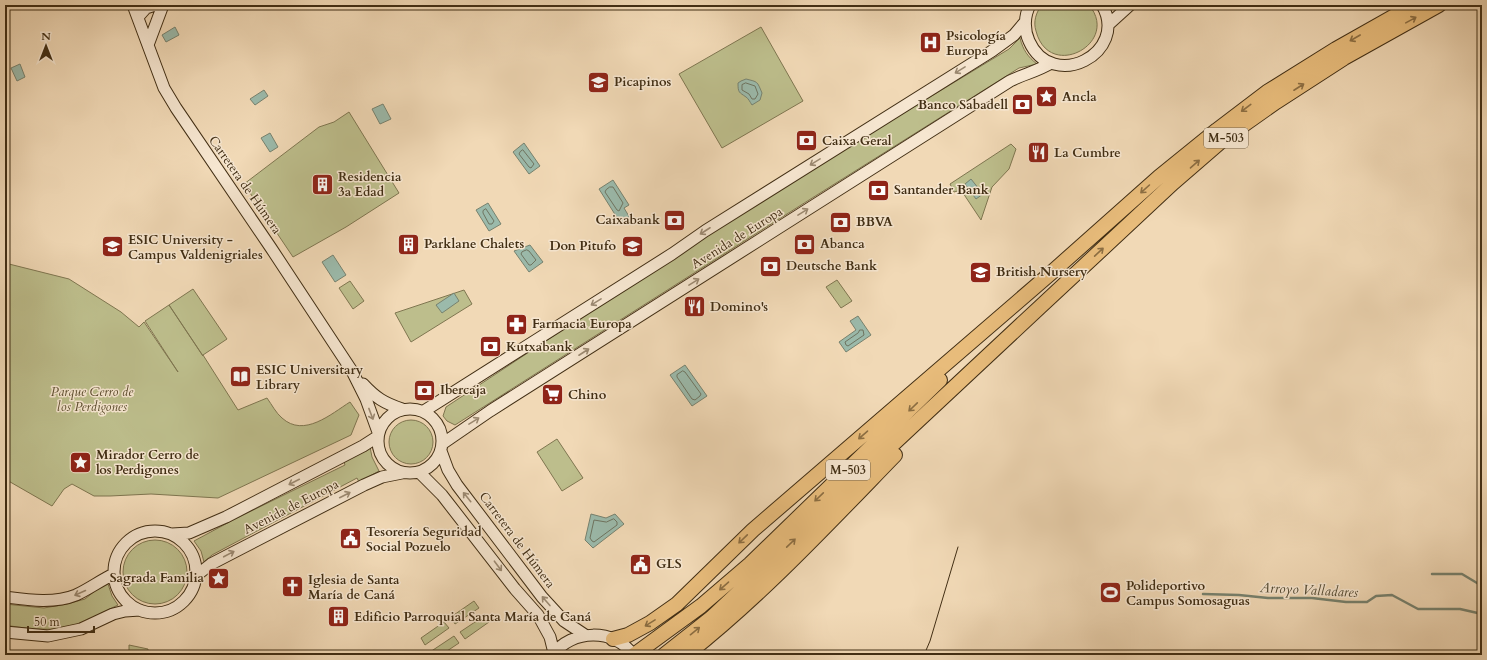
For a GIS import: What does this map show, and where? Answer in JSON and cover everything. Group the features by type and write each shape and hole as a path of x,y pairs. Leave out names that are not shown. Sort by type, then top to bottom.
{"highway":[{"name":"M-503","path":"626,648 628,635 650,624 677,604 753,530 1051,273 1159,177 1267,92 1336,49 1414,5"},
{"name":"M-503","path":"664,655 711,618 859,476 1173,183 1225,138 1276,102 1344,58 1439,5"},
{"name":"M-503","path":"626,648 701,606 750,564 1051,273"},
{"name":"M-503","path":"686,655 736,613 780,573 1040,307"}],"street":[{"name":"Carretera de Húmera","path":"133,5 164,88 176,108 352,371 373,396 384,403 402,409"},
{"path":"138,17 146,8 155,5"},
{"path":"138,17 150,16 162,5"},
{"path":"148,45 162,5"},
{"path":"1030,5 1025,22 1026,35 1031,47 1040,56 1051,63 1062,66 1085,62 1094,56 1104,42 1108,25 1106,11 1102,5"},
{"path":"1108,25 1130,5"},
{"name":"Avenida de Europa","path":"424,411 672,254 705,231 992,51 1014,35 1025,22"},
{"name":"Avenida de Europa","path":"442,447 490,411 1010,81 1026,73 1040,70 1051,63"},
{"name":"Carretera de Húmera","path":"352,371 366,399 378,434"},
{"path":"413,408 424,411 438,424 442,434 442,447 436,460 429,468 411,474 402,473 386,464 380,456 377,446 378,434 383,422 391,414 402,409 413,408"},
{"name":"Avenida de Europa","path":"172,534 189,533 226,517 356,450 378,434"},
{"name":"Carretera de Húmera","path":"442,447 448,470 457,485 542,597 564,621 585,635"},
{"path":"419,472 442,495 515,589 538,615 550,637 553,654"},
{"name":"Avenida de Europa","path":"197,574 211,564 364,485 382,477 402,473"},
{"path":"5,632 48,636 81,629 113,614 125,611 140,610 153,613 166,612 178,606 186,599 192,590 197,574 196,564 188,546 172,534 162,531 142,533 133,537 119,552 114,574 116,585 122,596 130,604 140,610"},
{"path":"5,597 23,600 66,598 88,589 114,574"},
{"path":"553,654 573,639 585,635 599,635 626,648"}],"green space":[{"path":"1042,5 1089,5 1096,19 1096,32 1090,43 1079,51 1067,55 1054,54 1043,46 1036,31 1035,24 1038,11"},
{"path":"761,27 803,101 722,148 679,74"},
{"path":"1020,38 1026,53 1037,64 1019,68 455,425 447,421 443,416 446,407 739,213 1009,49"},
{"path":"349,112 399,193 346,227 293,257 244,184 319,127 334,122"},
{"path":"1011,144 1016,149 1009,169 992,187 981,220 961,190 954,192 950,184"},
{"name":"Parque Cerro de los Perdigones","path":"5,263 69,279 121,312 139,327 144,322 178,372 145,321 193,289 227,339 203,355 238,410 267,398 282,418 290,424 299,426 308,425 326,418 350,402 359,415 351,435 218,498 151,494 94,496 72,484 64,489 52,506 5,479"},
{"path":"837,280 852,301 841,308 826,287"},
{"path":"350,281 364,301 353,309 339,288"},
{"path":"464,290 472,304 411,342 395,313"},
{"path":"411,420 423,424 429,430 433,442 429,454 423,460 411,464 399,460 393,454 389,442 393,430 399,424"},
{"path":"557,439 583,478 562,491 537,452"},
{"path":"370,447 372,457 379,471 359,482 357,478 212,555 204,562 201,551 194,541 233,520 345,465 344,462"},
{"path":"149,540 161,540 178,549 185,560 187,572 185,584 178,595 161,604 149,604 137,599 128,590 123,578 123,566 128,554 137,545"},
{"path":"107,581 112,596 118,605 85,621 64,628 50,629 5,625 5,604 44,608 67,604 85,599"},
{"path":"474,601 479,608 455,624 451,617"},
{"path":"484,616 489,622 465,639 460,632"},
{"path":"444,622 449,628 425,645 421,638"},
{"path":"454,636 459,643 441,655 432,655 430,652"},
{"path":"129,645 148,649 148,655 129,655"}],"water":[{"path":"175,27 179,35 166,42 162,35"},
{"path":"20,64 25,77 17,81 11,68"},
{"path":"746,79 757,83 762,93 760,100 752,105 748,98 739,92 738,89 738,83"},
{"path":"264,90 268,96 255,105 250,99"},
{"path":"383,104 391,119 380,124 372,109"},
{"path":"270,133 278,147 270,152 261,138"},
{"path":"524,143 540,166 529,174 513,152"},
{"path":"971,179 983,194 976,199 965,184"},
{"path":"613,180 629,205 624,208 630,218 621,224 599,189"},
{"path":"488,203 501,224 489,231 476,210"},
{"path":"530,245 543,262 529,272 514,251"},
{"path":"333,255 346,275 335,282 322,262"},
{"path":"454,293 459,301 442,313 436,305"},
{"path":"858,316 871,335 846,352 839,342 856,330 850,321"},
{"path":"685,365 707,396 692,406 670,375"},
{"path":"591,514 606,518 615,514 624,524 593,548 585,540"}],"waterway":[{"path":"1432,574 1462,574 1482,586"},
{"name":"Arroyo Valladares","path":"1203,594 1239,595 1268,598 1312,598 1346,602 1367,602 1376,596 1392,595 1418,609 1460,609 1482,614"}],"tram line":[{"path":"924,655 930,641 958,547"}],"place":[{"name":"Psicología Europa","path":"931,43"},
{"name":"Picapinos","path":"598,82"},
{"name":"Ancla","path":"1046,97"},
{"name":"Banco Sabadell","path":"1023,105"},
{"name":"Caixa Geral","path":"806,141"},
{"name":"La Cumbre","path":"1039,153"},
{"name":"Residencia 3a Edad","path":"323,184"},
{"name":"Santander Bank","path":"878,190"},
{"name":"Caixabank","path":"675,220"},
{"name":"BBVA","path":"840,222"},
{"name":"Parklane Chalets","path":"408,244"},
{"name":"Abanca","path":"805,244"},
{"name":"Don Pitufo","path":"632,246"},
{"name":"ESIC University - Campus Valdenigriales","path":"113,247"},
{"name":"Deutsche Bank","path":"771,266"},
{"name":"British Nursery","path":"981,272"},
{"name":"Domino's","path":"695,307"},
{"name":"Farmacia Europa","path":"517,324"},
{"name":"Kutxabank","path":"491,347"},
{"name":"ESIC Universitary Library","path":"240,377"},
{"name":"Ibercaja","path":"425,390"},
{"name":"Chino","path":"553,395"},
{"name":"Mirador Cerro de los Perdigones","path":"80,462"},
{"name":"Tesorería Seguridad Social Pozuelo","path":"351,539"},
{"name":"GLS","path":"641,564"},
{"name":"Sagrada Familia","path":"219,578"},
{"name":"Iglesia de Santa María de Caná","path":"293,587"},
{"name":"Polideportivo Campus Somosaguas","path":"1111,593"},
{"name":"Edificio Parroquial Santa María de Caná","path":"339,617"}]}
